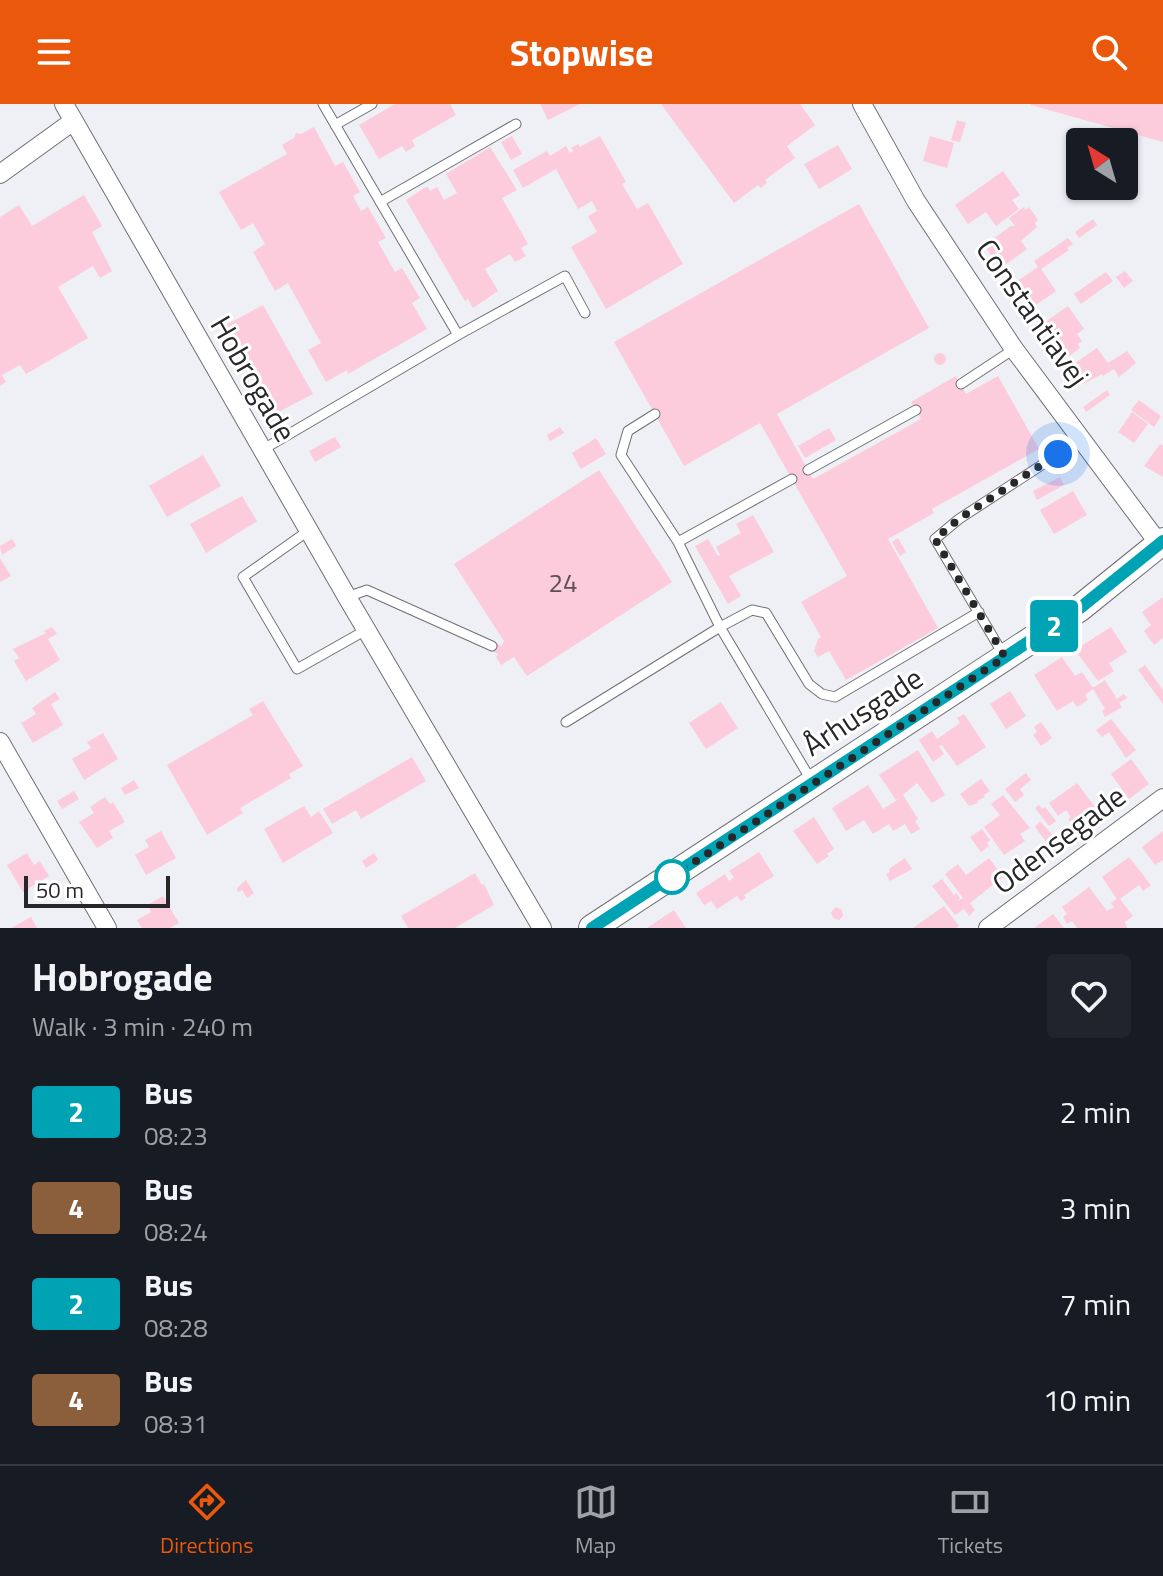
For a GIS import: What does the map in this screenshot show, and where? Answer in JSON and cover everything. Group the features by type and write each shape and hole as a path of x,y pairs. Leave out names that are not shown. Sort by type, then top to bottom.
{"street":[{"name":"Hobrogade","path":"64,104 308,531 542,928"},
{"name":"Constantiavej","path":"862,104 916,201 1014,349 1162,545"},
{"path":"0,174 72,122"},
{"name":"Århusgade","path":"592,928 1080,608 1162,545"},
{"path":"0,742 107,928"},
{"name":"Odensegade","path":"988,928 1163,798"}],"lane":[{"path":"323,104 458,335"},
{"path":"335,125 372,104"},
{"path":"380,202 516,124"},
{"path":"262,450 565,276 585,313"},
{"path":"961,384 1014,349"},
{"path":"808,470 916,410"},
{"path":"655,414 628,431 621,455 678,542 720,627 812,783"},
{"path":"1005,657 935,539 959,519 1083,438"},
{"path":"678,542 792,479"},
{"path":"308,531 243,577 297,669 366,630"},
{"path":"347,597 367,590 492,646"},
{"path":"566,722 752,610 766,613 809,684 822,694 835,697 979,612"}],"building":[{"path":"395,104 450,104 456,115 412,140 415,146 406,152 402,146 379,159 359,125"},
{"path":"540,104 580,104 548,120"},
{"path":"661,104 800,104 815,125 787,146 795,158 765,180 767,183 761,188 758,185 734,203"},
{"path":"1163,104 1163,142 1138,135 1138,128 1113,128 1031,105"},
{"path":"957,120 966,123 960,142 951,140"},
{"path":"314,127 335,166 343,162 360,192 353,196 361,211 368,207 386,238 378,242 395,272 402,268 420,298 412,303 427,329 348,374 347,370 326,382 308,350 321,343 288,283 275,291 253,252 265,244 253,223 241,230 219,192 287,154 282,145 294,138 296,133 301,134"},
{"path":"512,136 522,154 511,160 501,142"},
{"path":"600,136 637,209 648,203 683,264 606,309 571,247 597,232 588,216 597,211 592,201 578,209 556,169 523,188 513,170 547,151 550,156 566,146 570,153 573,151 571,148 578,144 580,147"},
{"path":"930,136 954,143 947,168 923,161"},
{"path":"838,145 852,169 819,189 804,164"},
{"path":"490,147 517,190 502,198 528,244 521,248 526,256 515,262 510,254 485,269 498,291 473,308 468,299 465,301 406,200 428,187 430,191 437,187 444,200 457,193 446,174"},
{"path":"1003,171 1020,195 1012,200 1019,209 996,226 986,212 968,224 955,205"},
{"path":"84,195 102,226 92,232 112,271 100,278 93,266 58,287 88,338 26,374 20,365 2,375 6,382 0,386 0,217 19,205 32,226"},
{"path":"859,204 929,328 777,414 813,479 921,419 911,402 956,376 966,394 998,376 1039,449 932,509 934,513 888,539 938,628 846,680 829,651 818,657 814,651 821,637 801,602 847,576 760,423 684,466 614,342"},
{"path":"1024,207 1025,210 1029,207 1038,220 1035,223 1037,227 1021,241 1027,249 1005,265 1002,261 997,264 984,245 1015,226 1009,218"},
{"path":"1093,219 1097,225 1079,238 1075,232"},
{"path":"1068,238 1073,244 1067,248 1069,250 1041,269 1056,291 1030,309 1013,284 1038,267 1034,261"},
{"path":"1125,271 1133,281 1124,288 1116,277"},
{"path":"1106,272 1113,281 1081,304 1074,294"},
{"path":"263,305 313,394 273,415 224,326"},
{"path":"1068,306 1084,329 1077,334 1082,341 1078,344 1080,348 1068,357 1065,353 1062,355 1041,325"},
{"path":"1097,348 1108,363 1127,351 1136,363 1119,377 1114,369 1083,384 1071,366"},
{"path":"940,353 946,359 940,365 934,359"},
{"path":"1107,390 1110,395 1086,412 1083,407"},
{"path":"1139,400 1161,416 1154,427 1131,410"},
{"path":"1132,412 1148,424 1134,443 1118,432"},
{"path":"560,427 564,433 550,441 547,435"},
{"path":"829,428 836,440 805,458 798,446"},
{"path":"335,437 341,447 315,462 309,451"},
{"path":"596,438 606,454 581,469 572,453"},
{"path":"1160,444 1163,446 1163,477 1144,466"},
{"path":"203,455 221,486 167,517 149,486"},
{"path":"599,470 672,582 527,676 514,657 501,665 496,657 498,654 490,650 494,642 502,646 504,641 454,564"},
{"path":"1060,477 1064,485 1037,500 1033,491"},
{"path":"1073,491 1087,515 1054,534 1040,510"},
{"path":"242,496 257,521 206,553 190,524"},
{"path":"753,515 774,552 729,576 741,596 728,604 695,546 708,539 720,555 716,547 741,533 736,524"},
{"path":"898,538 906,552 900,556 892,542"},
{"path":"12,539 16,546 2,555 0,546"},
{"path":"0,558 11,576 0,582"},
{"path":"1163,597 1163,638 1154,645 1144,631 1151,625 1142,612"},
{"path":"52,627 57,634 48,639 60,660 26,681 14,661 19,658 13,649"},
{"path":"1111,627 1127,652 1109,663 1114,671 1098,681 1075,650"},
{"path":"1062,657 1075,676 1082,672 1093,688 1105,680 1117,699 1124,694 1127,698 1119,703 1122,707 1105,717 1102,711 1105,709 1093,689 1085,695 1088,700 1077,707 1073,701 1057,711 1034,675"},
{"path":"1145,665 1163,690 1163,704 1138,670"},
{"path":"1010,691 1026,716 1006,729 990,704"},
{"path":"55,692 60,699 51,704 63,725 33,743 21,723 36,714 32,708"},
{"path":"263,701 303,766 289,774 291,778 240,808 243,813 207,835 167,765 253,715 249,709"},
{"path":"721,702 738,728 706,749 689,723"},
{"path":"964,714 986,747 957,766 942,745 939,746 944,754 933,762 919,740 932,731 937,739 960,723 957,718"},
{"path":"1111,719 1136,750 1126,758 1109,732 1102,737 1096,730"},
{"path":"1041,722 1052,738 1041,746 1033,735 1037,732 1034,727"},
{"path":"103,733 118,759 84,780 72,759 91,748 87,742"},
{"path":"918,750 945,795 932,803 917,783 903,795 918,819 915,821 920,829 911,834 905,824 893,831 889,824 873,834 864,820 846,831 832,808 868,785 883,809 900,798 896,800 879,775"},
{"path":"412,757 426,781 361,819 356,810 332,824 323,809"},
{"path":"1131,759 1149,784 1129,799 1111,774"},
{"path":"1026,773 1031,780 1020,789 1024,795 1015,802 1005,789"},
{"path":"981,779 990,791 978,803 969,806 960,794"},
{"path":"134,780 139,788 125,795 121,788"},
{"path":"1077,783 1101,815 1080,831 1068,819 1071,817 1066,810 1058,816 1049,803"},
{"path":"74,791 79,799 62,809 57,801"},
{"path":"1003,795 1030,828 1020,834 1025,841 1004,855 984,827 1000,815 991,804"},
{"path":"105,797 110,804 113,802 125,822 109,831 113,838 97,848 79,822 94,813 90,807"},
{"path":"1039,805 1042,809 1045,807 1056,821 1049,826 1035,808"},
{"path":"304,806 311,817 319,811 333,833 283,863 264,829"},
{"path":"814,817 834,849 817,864 793,831"},
{"path":"1040,821 1055,838 1048,844 1035,827"},
{"path":"982,829 990,840 987,843 989,846 981,852 970,837"},
{"path":"161,831 176,858 146,875 135,855 149,847 145,840"},
{"path":"1163,831 1163,860 1155,865 1142,847"},
{"path":"759,852 774,876 744,895 746,898 741,901 737,896 717,909 711,901 704,905 696,893 725,874 729,881 734,877 729,871"},
{"path":"27,853 34,865 40,861 49,876 23,892 7,865"},
{"path":"374,853 378,860 366,868 362,861"},
{"path":"1129,857 1151,885 1143,891 1139,885 1120,899 1133,916 1125,922 1127,928 1077,928 1072,921 1067,924 1063,917 1067,914 1062,907 1089,887 1107,911 1114,907 1111,903 1117,899 1102,877"},
{"path":"905,858 912,869 890,881 886,874 890,872 889,869"},
{"path":"989,858 1003,877 970,903 975,910 969,916 964,909 955,915 932,886 942,879 960,898 958,901 963,898 945,874 958,864 966,875"},
{"path":"475,873 494,905 455,928 408,928 401,916"},
{"path":"246,880 254,893 247,898 237,888"},
{"path":"163,896 179,923 170,928 142,928 137,920 151,912 148,905"},
{"path":"944,906 959,926 913,928"},
{"path":"836,907 842,910 843,916 839,920 833,918 831,912"},
{"path":"674,910 686,928 647,928"},
{"path":"1053,914 1064,928 1034,928"},
{"path":"31,917 37,928 11,928"}],"bus line":[{"name":"2","path":"592,928 1080,608 1163,541"}],"route":[{"path":"672,877 1005,657 935,539 959,519 1058,454"}]}
